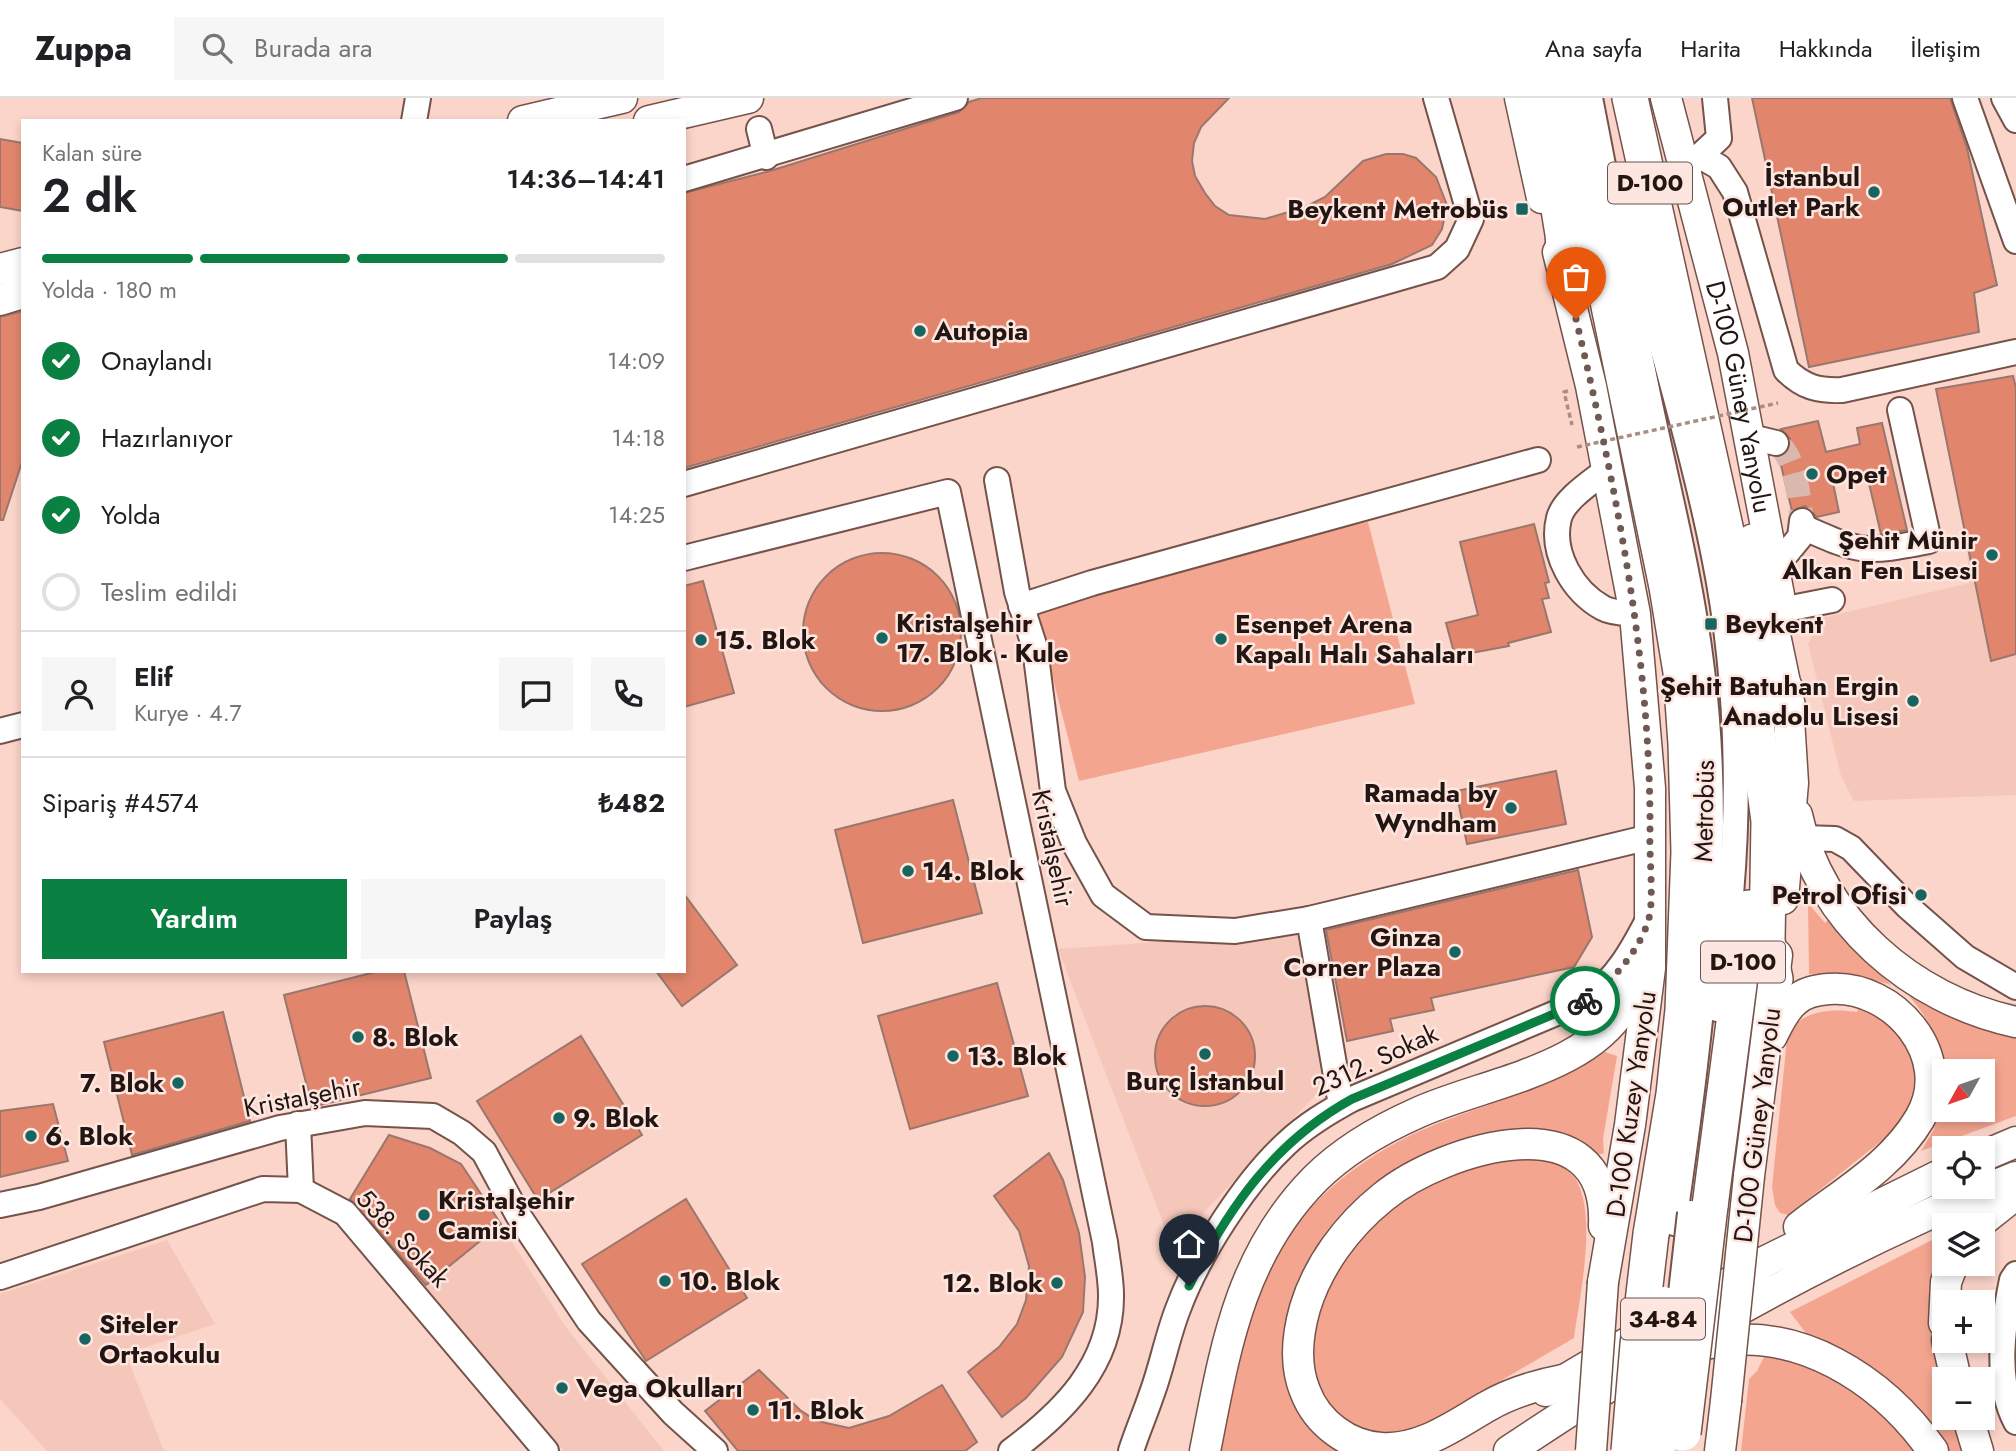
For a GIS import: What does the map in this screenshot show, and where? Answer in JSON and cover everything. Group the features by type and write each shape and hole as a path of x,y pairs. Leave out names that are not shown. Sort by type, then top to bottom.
{"highway":[{"path":"1541,98 1560,213 1566,275"},
{"name":"D-100","path":"1566,98 1667,587 1681,672 1689,852 1683,1010 1674,1094 1681,1219 1668,1446"},
{"name":"D-100","path":"1629,1451 1637,1345 1681,1219 1749,900 1755,717 1737,581 1630,98"},
{"path":"1670,269 1692,308 1707,354 1761,576 1788,709"},
{"path":"1755,717 1769,821 1766,941 1775,979"}],"main road":[{"path":"532,119 622,98"},
{"path":"658,119 748,98"},
{"name":"D-100 Kuzey Yanyolu","path":"1520,98 1548,224 1566,275 1608,469 1635,614 1647,728 1650,968 1642,1044 1603,1282 1591,1451"},
{"name":"D-100 Güney Yanyolu","path":"1666,98 1693,162 1733,353 1764,440 1781,610 1793,783 1775,979 1749,1176 1720,1451"},
{"path":"0,270 21,263"},
{"path":"0,300 21,294"},
{"path":"1793,783 1802,838 1827,891 1857,931 1911,979 1953,1002 2016,1022"},
{"path":"1205,1451 1240,1298 1263,1247 1288,1210 1316,1178 1376,1133 1419,1112 1553,1063 1593,1040 1613,1020 1628,999 1649,918"},
{"path":"1763,1063 1769,1041 1792,1003 1818,989 1843,988 1869,993 1891,1004 1907,1020 1922,1046 1928,1068 1929,1091 1923,1114 1888,1159 1792,1233 1766,1261"},
{"path":"1995,1151 2016,1142"},
{"path":"1563,1380 1517,1392 1462,1423 1417,1442 1382,1448 1362,1444 1339,1435 1321,1418 1307,1396 1298,1373 1300,1325 1323,1266 1366,1211 1395,1188 1431,1167 1482,1148 1521,1143 1552,1146 1571,1154 1589,1170 1600,1189 1605,1211 1603,1282"},
{"path":"1659,1357 1875,1240 1942,1207 2016,1177"},
{"path":"1766,1261 1932,1179"},
{"path":"1993,1213 2016,1194"},
{"name":"34-84","path":"1453,1451 1563,1380 1766,1261"},
{"path":"1659,1357 1725,1339 1753,1339 1808,1350 1839,1364 1890,1400 1915,1424 1933,1451"},
{"name":"34-84","path":"1519,1446 1659,1357"},
{"path":"1972,1430 1978,1451"}],"street":[{"path":"414,119 418,98"},
{"path":"686,178 766,157 955,98"},
{"path":"686,483 1437,267 1457,249 1471,219 1436,98"},
{"name":"Metrobüs","path":"1590,98 1653,418 1685,563 1705,709 1710,822 1705,982 1681,1219"},
{"name":"Metrobüs","path":"1603,98 1633,236 1714,557 1725,627 1735,730 1736,821 1730,907 1681,1219"},
{"path":"1693,162 1719,138 1715,98"},
{"path":"1965,98 2016,241"},
{"path":"2004,98 2016,120"},
{"path":"759,129 766,157"},
{"path":"1693,162 1719,167 1735,192 1786,370 1799,383 1822,391 1842,390 2016,352"},
{"path":"1776,566 1795,545 1803,524 1848,548 1874,552 1929,541 1900,410"},
{"path":"1021,606 1092,583 1538,460"},
{"path":"1608,469 1574,497 1559,517 1559,548 1571,583 1605,610 1635,614"},
{"path":"997,480 1021,606 1035,648 1053,791 1074,844 1102,895 1146,927 1235,931 1309,919 1650,836"},
{"name":"Kristalşehir","path":"686,558 948,492 1105,1242 1111,1297 1105,1334 1092,1368 1069,1402 1050,1422 1011,1451"},
{"path":"1781,610 1832,600"},
{"path":"0,731 21,726"},
{"path":"1802,838 1835,839 1851,848 1907,906 1965,957 2016,987"},
{"name":"2312. Sokak","path":"1131,1451 1152,1395 1179,1305 1214,1239 1260,1172 1286,1144 1318,1118 1341,1105 1587,1000 1608,985 1631,954 1649,918"},
{"path":"1309,919 1341,1105"},
{"name":"Kristalşehir","path":"0,1205 298,1124 365,1113 433,1116 462,1133 484,1152 518,1215 589,1321 664,1404 715,1451"},
{"path":"298,1124 302,1190"},
{"name":"538. Sokak","path":"0,1277 263,1189 302,1190 345,1213 546,1451"},
{"path":"2016,1274 2012,1280 2003,1323 2003,1371 2016,1422"},
{"name":"2312. Sokak","path":"1149,1451 1152,1395"}],"path":[{"path":"1564,392 1577,447 1779,403"}],"shaded area":[{"name":"Şehit Batuhan Ergin Anadolu Lisesi","path":"2016,375 2016,795 1854,801 1841,776 1808,644 1822,618 1969,583 1966,527 1936,389"},
{"name":"Esenpet Arena Kapalı Halı Sahaları","path":"1368,522 1415,704 1079,781 1030,588"},
{"path":"1808,903 1825,923 1828,920 1891,985 1864,977 1809,974"},
{"name":"Burç İstanbul","path":"1302,932 1327,1083 1172,1246 1058,949"},
{"path":"1909,996 1980,1028 2016,1037 2016,1116 1962,1136 1932,1136 1932,1147 1921,1151 1936,1122 1995,1122 1995,1059 1943,1059 1923,1013"},
{"path":"1859,1005 1893,1023 1914,1055 1915,1102 1884,1146 1880,1142 1788,1215 1780,1213 1775,1205 1772,1187 1787,1039 1798,1022 1806,1017 1836,1010 1857,1012"},
{"path":"1605,1052 1617,1056 1603,1139 1604,1153 1594,1156 1562,1139 1374,1188 1286,1378 1295,1402 1306,1420 1321,1436 1342,1451 1218,1451 1245,1328 1263,1278 1300,1220 1323,1196 1349,1173 1407,1137 1545,1084"},
{"path":"1512,1157 1546,1160 1564,1167 1576,1180 1583,1199 1586,1247 1574,1338 1413,1432 1393,1437 1347,1427 1312,1389 1309,1333 1336,1266 1390,1206 1457,1169"},
{"name":"Vega Okulları","path":"501,1224 565,1326 664,1451 564,1451 422,1288"},
{"name":"Siteler Ortaokulu","path":"167,1240 215,1324 126,1354 164,1451 47,1451 0,1399 0,1294"},
{"path":"1932,1240 1932,1276 1942,1276 1943,1290 1932,1290 1932,1353 1943,1353 1943,1367 1932,1367 1932,1430 1961,1430 1967,1451 1946,1451 1808,1336 1790,1312"},
{"path":"1766,1353 1793,1359 1855,1386 1921,1451 1741,1451 1749,1379 1757,1371"}],"building":[{"name":"Autopia","path":"982,98 1229,98 1201,127 1194,143 1192,161 1195,176 1205,193 1215,206 1229,215 1265,219 1305,207 1325,197 1363,161 1386,154 1403,154 1416,158 1436,177 1447,205 1442,229 1432,245 1392,264 686,467 686,192 770,171 959,112 969,102"},
{"name":"İstanbul Outlet Park","path":"1752,98 1950,98 1967,148 1997,285 1974,293 1979,332 1809,367"},
{"path":"0,139 21,143 21,211 0,207"},
{"path":"21,312 21,465 3,520 0,520 0,317"},
{"name":"Şehit Münir Alkan Fen Lisesi","path":"2013,376 2016,388 2016,654 1991,661 1936,389"},
{"path":"1818,421 1826,452 1860,444 1857,428 1882,423 1907,530 1881,534 1867,475 1833,483 1839,512 1817,517 1805,506 1792,511 1779,457 1787,453 1790,439 1781,429"},
{"path":"1534,524 1549,582 1545,583 1549,598 1542,599 1551,632 1508,643 1509,646 1455,656 1446,623 1478,615 1460,542"},
{"name":"Kristalşehir 17. Blok - Kule","path":"882,553 898,554 912,559 938,576 955,602 960,616 960,648 955,662 938,688 912,705 898,710 882,711 866,710 852,705 826,688 809,662 804,648 803,632 804,616 809,602 826,576 852,559 866,554"},
{"name":"15. Blok","path":"703,581 734,693 686,706 686,585"},
{"name":"Ramada by Wyndham","path":"1556,771 1566,824 1467,844 1456,791"},
{"name":"14. Blok","path":"953,800 982,913 863,943 835,830"},
{"name":"Ginza Corner Plaza","path":"1578,870 1592,937 1574,967 1431,998 1434,1010 1390,1019 1393,1031 1347,1041 1326,930"},
{"path":"686,897 737,965 682,1006 657,973 686,973"},
{"name":"8. Blok","path":"371,973 405,973 431,1078 312,1107 284,995"},
{"name":"13. Blok","path":"997,983 1028,1096 910,1129 878,1016"},
{"name":"Burç İstanbul","path":"1205,1006 1233,1014 1247,1028 1255,1056 1247,1084 1233,1098 1205,1106 1177,1098 1163,1084 1155,1056 1163,1028 1177,1014"},
{"name":"7. Blok","path":"223,1012 250,1121 132,1155 104,1042"},
{"name":"9. Blok","path":"581,1036 642,1135 538,1200 477,1101"},
{"name":"6. Blok","path":"53,1104 68,1161 0,1177 0,1111"},
{"name":"Kristalşehir Camisi","path":"389,1135 430,1148 461,1164 501,1224 426,1285 350,1199"},
{"name":"12. Blok","path":"1049,1153 1063,1180 1079,1233 1085,1277 1083,1312 1062,1357 1026,1398 1002,1417 968,1372 999,1347 1017,1324 1026,1300 1029,1266 1019,1231 994,1196"},
{"name":"10. Blok","path":"686,1199 747,1298 646,1361 582,1264"},
{"name":"11. Blok","path":"759,1370 800,1410 817,1421 849,1428 889,1416 942,1385 977,1442 965,1451 738,1451 705,1411"}],"tunnel":[{"path":"1776,443 1783,449 1792,468 1802,521"}],"way so far":[{"path":"1576,319 1635,614 1647,728 1650,788 1649,918 1631,954 1608,985 1585,1001"}],"place":[{"name":"İstanbul Outlet Park","path":"1874,192"},
{"name":"Beykent Metrobüs","path":"1522,209"},
{"name":"Autopia","path":"920,331"},
{"name":"Opet","path":"1812,474"},
{"name":"Şehit Münir Alkan Fen Lisesi","path":"1992,555"},
{"name":"Beykent","path":"1711,624"},
{"name":"Kristalşehir 17. Blok - Kule","path":"882,638"},
{"name":"Esenpet Arena Kapalı Halı Sahaları","path":"1221,639"},
{"name":"15. Blok","path":"701,640"},
{"name":"Şehit Batuhan Ergin Anadolu Lisesi","path":"1913,701"},
{"name":"Ramada by Wyndham","path":"1511,808"},
{"name":"14. Blok","path":"908,871"},
{"name":"Petrol Ofisi","path":"1921,895"},
{"name":"Ginza Corner Plaza","path":"1455,952"},
{"name":"8. Blok","path":"358,1037"},
{"name":"Burç İstanbul","path":"1205,1054"},
{"name":"13. Blok","path":"953,1056"},
{"name":"7. Blok","path":"178,1083"},
{"name":"9. Blok","path":"559,1118"},
{"name":"6. Blok","path":"31,1136"},
{"name":"Kristalşehir Camisi","path":"424,1215"},
{"name":"10. Blok","path":"665,1281"},
{"name":"12. Blok","path":"1057,1283"},
{"name":"Siteler Ortaokulu","path":"85,1339"},
{"name":"Vega Okulları","path":"562,1388"},
{"name":"11. Blok","path":"753,1410"}],"route":[{"path":"1189,1286 1208,1248 1260,1172 1286,1144 1318,1118 1352,1099 1585,1001"}]}
